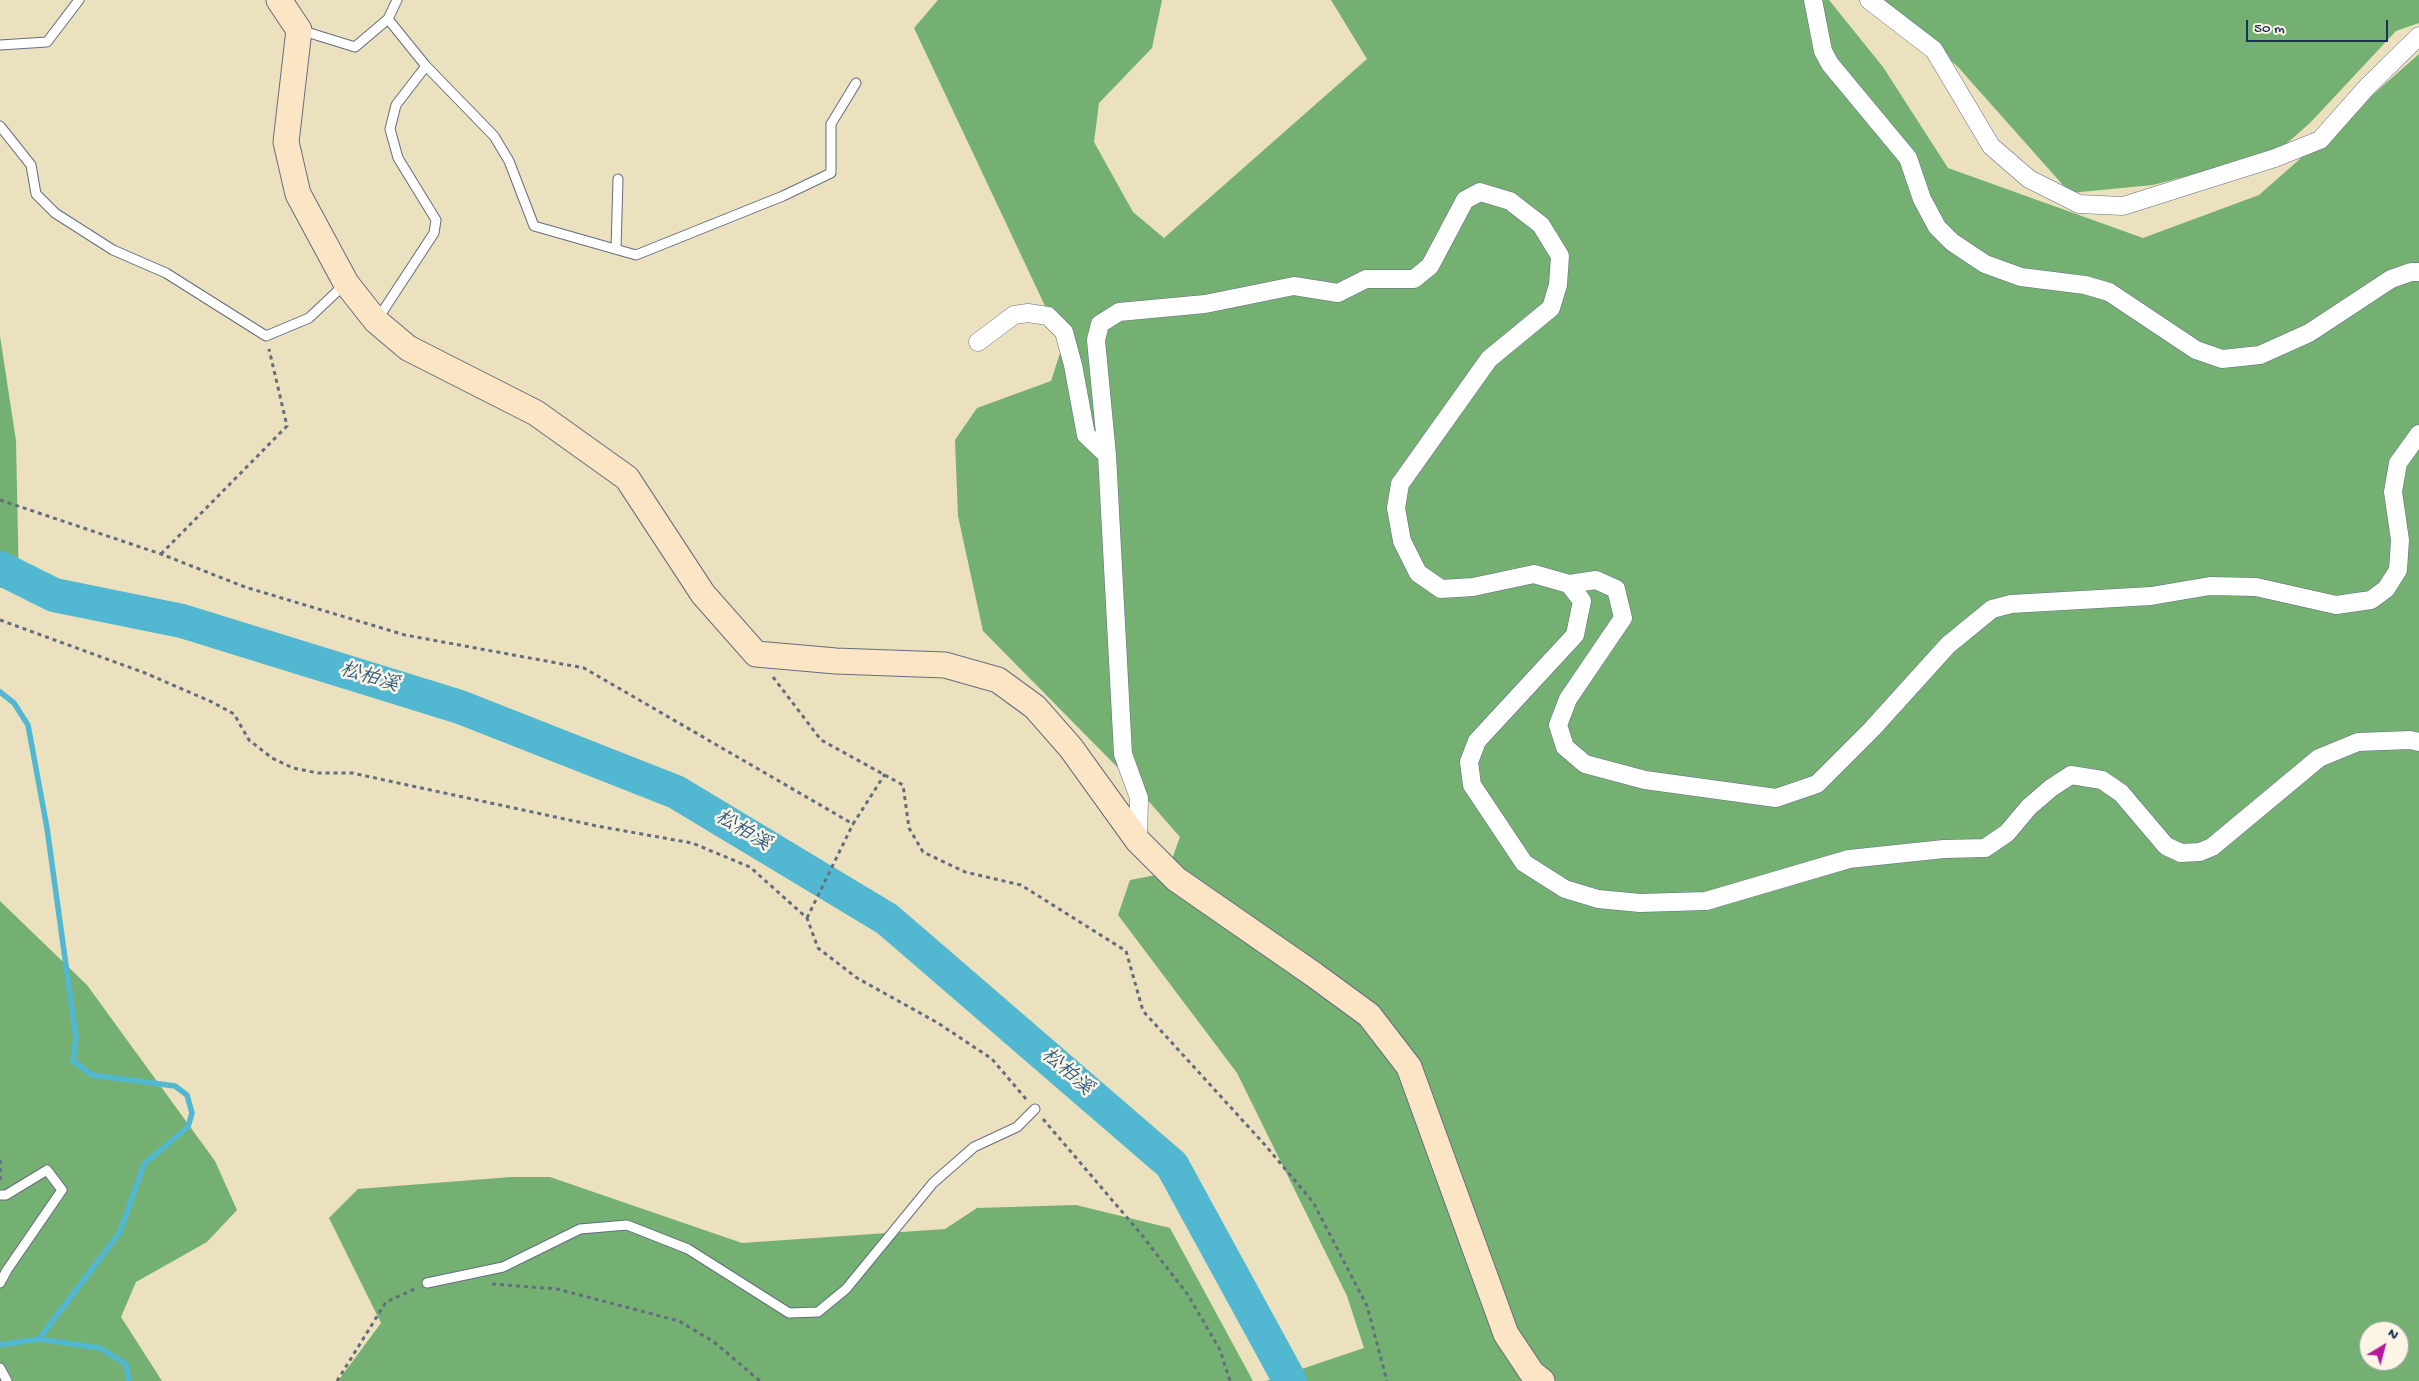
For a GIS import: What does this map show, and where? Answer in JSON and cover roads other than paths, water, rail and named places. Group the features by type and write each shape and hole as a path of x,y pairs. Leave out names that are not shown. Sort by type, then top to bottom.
{"main road":[{"path":"279,0 299,30 286,142 298,194 346,283 376,321 408,348 536,413 627,478 703,594 743,642 756,654 836,661 944,665 998,680 1041,713 1071,748 1138,841 1176,879 1369,1015 1408,1067 1506,1334 1534,1378"}],"street":[{"path":"1813,0 1823,51 1830,64 1908,158 1922,199 1937,227 1952,242 1986,264 2021,277 2085,285 2109,292 2196,350 2222,359 2260,355 2309,333 2391,278 2411,272 2419,272"},
{"path":"1869,0 1934,50 1991,146 2029,180 2079,204 2123,206 2275,158 2320,140 2367,87 2419,36"},
{"path":"1138,841 1139,798 1122,754 1107,455 1096,340 1100,324 1119,312 1205,304 1294,286 1338,293 1366,279 1414,279 1430,266 1465,200 1480,192 1510,201 1541,225 1560,256 1558,285 1551,308 1490,358 1400,484 1396,508 1402,541 1418,573 1441,588 1473,588 1534,574 1569,584 1596,580 1616,589 1623,618 1568,699 1558,725 1565,748 1585,764 1646,780 1776,798 1817,784 1872,729 1948,644 1992,609 2011,604 2152,596 2210,586 2256,586 2336,605 2371,600 2386,589 2398,570 2400,540 2393,492 2398,463 2419,434"},
{"path":"978,342 1014,315 1028,313 1048,316 1064,332 1074,365 1086,435 1107,455"},
{"path":"1569,584 1582,601 1575,635 1477,741 1469,762 1472,785 1524,863 1565,889 1598,899 1640,903 1706,901 1849,859 1944,849 1985,848 2007,833 2029,807 2051,788 2072,775 2102,780 2121,793 2166,846 2181,853 2200,852 2212,847 2319,758 2358,742 2410,740 2419,742"}],"lane":[{"path":"0,45 47,42 80,0"},
{"path":"299,30 355,47 388,19 397,0"},
{"path":"388,19 426,66 494,136 509,161 534,226 636,254 783,196 831,173 831,124 856,83"},
{"path":"376,321 434,233 436,220 398,158 390,129 396,105 426,66"},
{"path":"0,126 31,166 36,194 55,213 113,250 166,273 266,336 309,318 346,283"},
{"path":"616,248 618,179"},
{"path":"427,1283 503,1267 580,1229 627,1225 688,1248 789,1313 818,1312 846,1289 934,1183 974,1147 1017,1127 1036,1110"},
{"path":"0,1195 6,1195 47,1170 62,1190 0,1283"},
{"path":"0,1368 7,1381"}],"waterway":[{"name":"松柏溪","path":"0,568 54,595 182,621 460,707 676,792 887,919 1172,1165 1290,1381"},
{"path":"0,692 14,703 28,725 47,828 76,1038 73,1061 92,1075 175,1086 187,1095 192,1113 188,1127 144,1164 120,1232 39,1339 100,1348 126,1364 129,1381"},
{"path":"0,1345 39,1339"}]}
